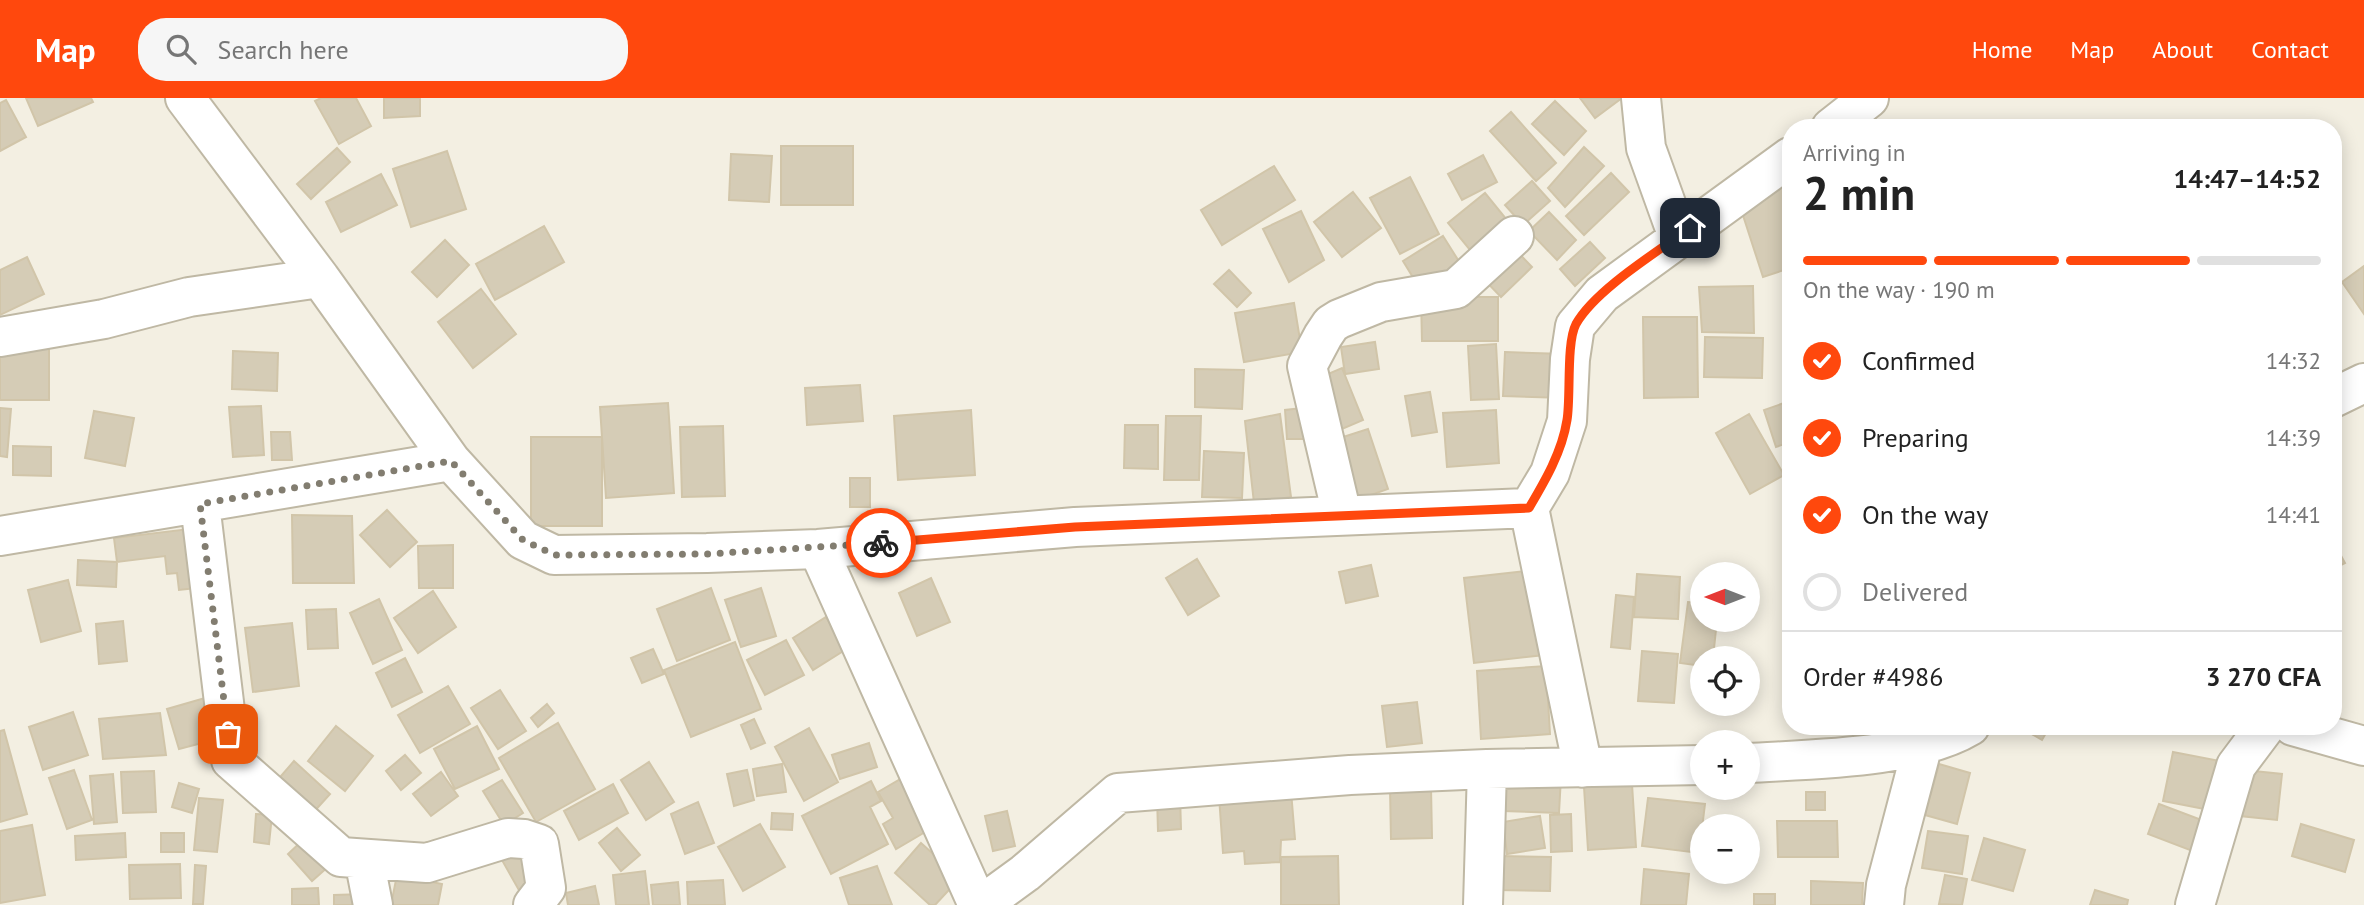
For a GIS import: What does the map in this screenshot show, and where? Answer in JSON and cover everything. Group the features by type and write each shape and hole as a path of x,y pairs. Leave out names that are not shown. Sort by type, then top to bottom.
{"street":[{"path":"185,98 320,278 451,461 523,540 555,555 707,554 818,549 1075,527 1529,508"},
{"path":"1641,98 1646,148 1678,237"},
{"path":"1842,119 1869,98"},
{"path":"1583,768 1529,508 1550,473 1567,421 1570,359 1575,326 1602,294 1782,163"},
{"path":"1342,515 1307,366 1323,336 1331,324 1339,319 1381,302 1456,289 1514,236"},
{"path":"0,337 104,319 189,297 320,278"},
{"path":"2342,394 2364,383"},
{"path":"0,536 451,461"},
{"path":"200,504 231,760 341,857 427,863 508,838 524,839 539,845 546,888 533,905"},
{"path":"818,549 980,905 1025,873 1118,793 1350,775 1690,765"},
{"path":"1760,761 1852,756 1923,744 1952,735"},
{"path":"2194,905 2236,766 2259,735"},
{"path":"2325,735 2364,746"},
{"path":"1884,905 1886,885 1923,744"},
{"path":"1483,905 1488,769"},
{"path":"364,859 373,905"}],"building":[{"path":"26,98 91,98 93,102 38,126"},
{"path":"321,98 356,98 371,126 339,144 315,101"},
{"path":"384,98 420,98 420,116 384,118"},
{"path":"1580,98 1622,98 1595,118"},
{"path":"6,100 26,137 0,151 0,103"},
{"path":"1555,101 1586,131 1564,155 1532,124"},
{"path":"1511,112 1556,163 1536,181 1490,131"},
{"path":"781,146 853,146 853,205 781,205"},
{"path":"1584,147 1604,166 1565,207 1548,188"},
{"path":"337,148 350,162 311,199 297,184"},
{"path":"447,151 466,209 411,227 393,169"},
{"path":"731,154 772,156 769,202 729,200"},
{"path":"1483,155 1497,182 1462,200 1448,174"},
{"path":"1274,166 1295,200 1222,245 1201,210"},
{"path":"1611,173 1629,192 1584,235 1566,216"},
{"path":"381,174 397,205 341,232 326,202"},
{"path":"1410,177 1439,234 1400,254 1370,198"},
{"path":"1532,181 1550,201 1523,225 1505,205"},
{"path":"1782,185 1782,271 1763,277 1738,200"},
{"path":"1353,192 1381,228 1342,257 1314,222"},
{"path":"1485,193 1516,231 1479,261 1448,223"},
{"path":"1301,211 1324,260 1289,282 1263,229"},
{"path":"1549,212 1576,240 1557,260 1529,231"},
{"path":"544,226 564,262 495,300 476,264"},
{"path":"1443,236 1465,271 1425,297 1403,261"},
{"path":"445,240 469,265 437,297 412,272"},
{"path":"1508,242 1532,267 1501,297 1478,273"},
{"path":"1590,242 1605,258 1575,286 1560,269"},
{"path":"27,257 44,294 0,315 0,270"},
{"path":"2364,266 2364,314 2342,282"},
{"path":"1229,270 1251,293 1237,307 1214,284"},
{"path":"1753,286 1754,333 1702,332 1699,287"},
{"path":"481,289 516,334 473,368 438,322"},
{"path":"1421,297 1498,297 1498,341 1422,341"},
{"path":"1294,303 1302,352 1244,362 1235,313"},
{"path":"1643,317 1697,317 1698,397 1644,398"},
{"path":"1705,337 1763,338 1762,378 1704,377"},
{"path":"0,342 49,342 49,400 0,400"},
{"path":"1375,342 1379,369 1345,374 1341,347"},
{"path":"1496,344 1499,399 1471,400 1468,346"},
{"path":"233,351 278,353 277,391 232,389"},
{"path":"1505,352 1565,354 1564,398 1503,396"},
{"path":"1342,368 1363,420 1335,432 1314,380"},
{"path":"1195,369 1244,370 1242,409 1195,407"},
{"path":"860,385 863,421 807,425 805,388"},
{"path":"1430,392 1437,432 1412,436 1405,396"},
{"path":"668,403 674,493 606,498 600,407"},
{"path":"1782,404 1782,445 1776,447 1764,410"},
{"path":"261,406 264,455 233,457 229,407"},
{"path":"1311,407 1312,439 1287,439 1285,410"},
{"path":"0,408 11,409 7,457 0,456"},
{"path":"971,410 975,475 898,480 894,416"},
{"path":"1496,410 1499,463 1447,467 1443,413"},
{"path":"94,411 134,418 125,466 85,458"},
{"path":"1280,414 1291,497 1254,503 1245,421"},
{"path":"1749,414 1782,472 1782,476 1750,494 1716,433"},
{"path":"1166,416 1201,416 1199,480 1164,480"},
{"path":"1125,425 1158,425 1158,469 1124,468"},
{"path":"723,426 725,496 682,497 680,427"},
{"path":"1368,429 1388,489 1354,501 1334,440"},
{"path":"271,432 290,432 292,460 272,460"},
{"path":"531,437 602,437 602,526 531,526"},
{"path":"13,446 51,447 51,476 13,475"},
{"path":"1204,451 1244,453 1242,498 1202,497"},
{"path":"850,478 870,478 870,507 850,507"},
{"path":"387,510 417,542 390,567 360,535"},
{"path":"292,515 352,516 354,583 293,583"},
{"path":"189,529 196,588 179,590 177,573 167,574 165,556 117,562 114,538"},
{"path":"453,545 453,588 419,588 418,546"},
{"path":"1197,559 1219,596 1188,615 1166,578"},
{"path":"78,560 117,562 116,587 77,585"},
{"path":"1371,565 1378,596 1346,603 1339,572"},
{"path":"1534,570 1544,655 1474,663 1464,578"},
{"path":"1637,574 1680,577 1678,619 1634,617"},
{"path":"931,578 950,622 917,636 899,593"},
{"path":"68,580 81,631 41,642 28,590"},
{"path":"711,588 730,640 677,661 657,609"},
{"path":"761,588 776,636 741,647 725,600"},
{"path":"433,591 456,627 418,653 394,618"},
{"path":"1616,595 1634,597 1630,649 1611,647"},
{"path":"379,599 402,650 373,664 350,613"},
{"path":"1690,602 1690,632 1716,632 1714,646 1690,646 1690,664 1680,663"},
{"path":"336,609 338,648 308,649 306,610"},
{"path":"826,617 845,650 813,670 793,638"},
{"path":"123,621 127,661 99,664 96,624"},
{"path":"292,623 299,686 253,692 245,628"},
{"path":"786,640 804,675 765,695 747,660"},
{"path":"735,642 761,709 691,737 664,670"},
{"path":"653,649 664,674 642,683 631,658"},
{"path":"1642,651 1678,654 1674,703 1638,701"},
{"path":"405,658 422,692 392,707 376,673"},
{"path":"1546,666 1550,734 1481,739 1477,671"},
{"path":"448,686 470,724 420,753 398,715"},
{"path":"500,690 526,731 498,749 471,708"},
{"path":"205,698 217,739 179,749 167,709"},
{"path":"1417,702 1422,743 1387,747 1382,706"},
{"path":"547,704 554,713 538,727 531,718"},
{"path":"73,712 88,755 43,770 29,727"},
{"path":"160,713 166,755 103,759 99,719"},
{"path":"754,719 765,743 751,749 741,725"},
{"path":"558,723 595,789 536,822 499,758"},
{"path":"336,726 373,756 345,791 308,761"},
{"path":"477,726 499,769 455,789 434,749"},
{"path":"809,728 838,782 804,801 775,747"},
{"path":"4,730 27,814 0,822 0,731"},
{"path":"869,743 877,767 840,779 832,755"},
{"path":"2173,752 2225,762 2215,811 2163,801"},
{"path":"405,755 421,773 401,790 386,771"},
{"path":"294,761 330,794 311,815 275,783"},
{"path":"649,762 674,802 646,820 621,780"},
{"path":"782,764 786,792 757,796 753,769"},
{"path":"1939,764 1970,773 1957,824 1925,815"},
{"path":"74,770 92,820 67,829 49,778"},
{"path":"747,770 754,800 734,806 727,774"},
{"path":"2244,770 2282,774 2277,820 2240,816"},
{"path":"154,771 156,812 123,813 121,772"},
{"path":"441,772 458,796 431,816 413,794"},
{"path":"113,774 117,822 94,824 90,776"},
{"path":"1504,775 1561,777 1559,813 1503,811"},
{"path":"904,777 932,828 896,849 883,824 893,818 878,792"},
{"path":"502,780 523,813 504,825 483,791"},
{"path":"871,781 881,801 870,807 888,844 831,874 802,816"},
{"path":"179,783 199,789 192,813 172,807"},
{"path":"613,784 628,813 579,840 564,811"},
{"path":"1632,784 1636,847 1588,850 1584,787"},
{"path":"1431,787 1432,838 1391,839 1390,788"},
{"path":"1291,791 1295,839 1281,840 1280,862 1245,864 1244,851 1223,853 1219,796"},
{"path":"1806,792 1825,792 1825,810 1806,810"},
{"path":"1180,795 1181,829 1158,831 1157,796"},
{"path":"199,798 223,800 217,852 194,850"},
{"path":"1648,798 1705,804 1704,814 1690,814 1690,852 1642,846"},
{"path":"698,802 714,843 685,854 671,814"},
{"path":"2159,804 2215,825 2203,855 2148,834"},
{"path":"1007,811 1015,846 993,851 985,816"},
{"path":"772,813 793,814 792,830 771,829"},
{"path":"256,814 272,815 269,844 254,842"},
{"path":"1571,814 1572,851 1551,852 1550,815"},
{"path":"1540,816 1545,848 1507,854 1503,822"},
{"path":"1777,821 1837,821 1838,857 1778,857"},
{"path":"760,824 785,867 743,891 718,847"},
{"path":"2301,824 2354,840 2345,872 2292,856"},
{"path":"32,825 45,895 0,903 0,831"},
{"path":"617,828 640,855 621,871 599,843"},
{"path":"1928,831 1968,836 1962,874 1922,868"},
{"path":"125,833 126,857 76,860 75,836"},
{"path":"161,833 184,833 184,852 161,852"},
{"path":"1984,838 2025,850 2013,891 1972,880"},
{"path":"304,839 329,866 312,881 288,854"},
{"path":"921,843 960,878 935,905 930,905 895,873"},
{"path":"514,844 536,883 520,892 498,853"},
{"path":"1338,856 1339,905 1281,905 1281,857"},
{"path":"1498,856 1551,857 1550,891 1497,890"},
{"path":"180,864 181,898 130,899 129,865"},
{"path":"195,865 206,866 203,904 193,904"},
{"path":"877,866 892,905 849,905 840,878"},
{"path":"1644,869 1689,874 1686,905 1641,905"},
{"path":"645,871 649,905 616,905 613,875"},
{"path":"397,875 442,884 438,905 391,905"},
{"path":"1945,875 1967,879 1962,905 1939,904"},
{"path":"723,880 725,905 688,905 687,882"},
{"path":"1811,881 1863,883 1862,905 1811,905"},
{"path":"678,882 680,905 653,905 651,885"},
{"path":"595,886 599,905 568,905 566,893"},
{"path":"318,888 319,905 292,905 292,889"},
{"path":"2095,890 2128,900 2127,905 2090,905"},
{"path":"365,894 365,905 334,905 334,895"},
{"path":"1754,894 1775,894 1775,905 1754,905"}],"way so far":[{"path":"228,734 200,504 451,461 523,540 555,555 707,554 881,543"}],"route":[{"path":"881,543 1075,527 1529,508 1550,473 1567,421 1570,359 1575,326 1602,294 1690,228"}]}
